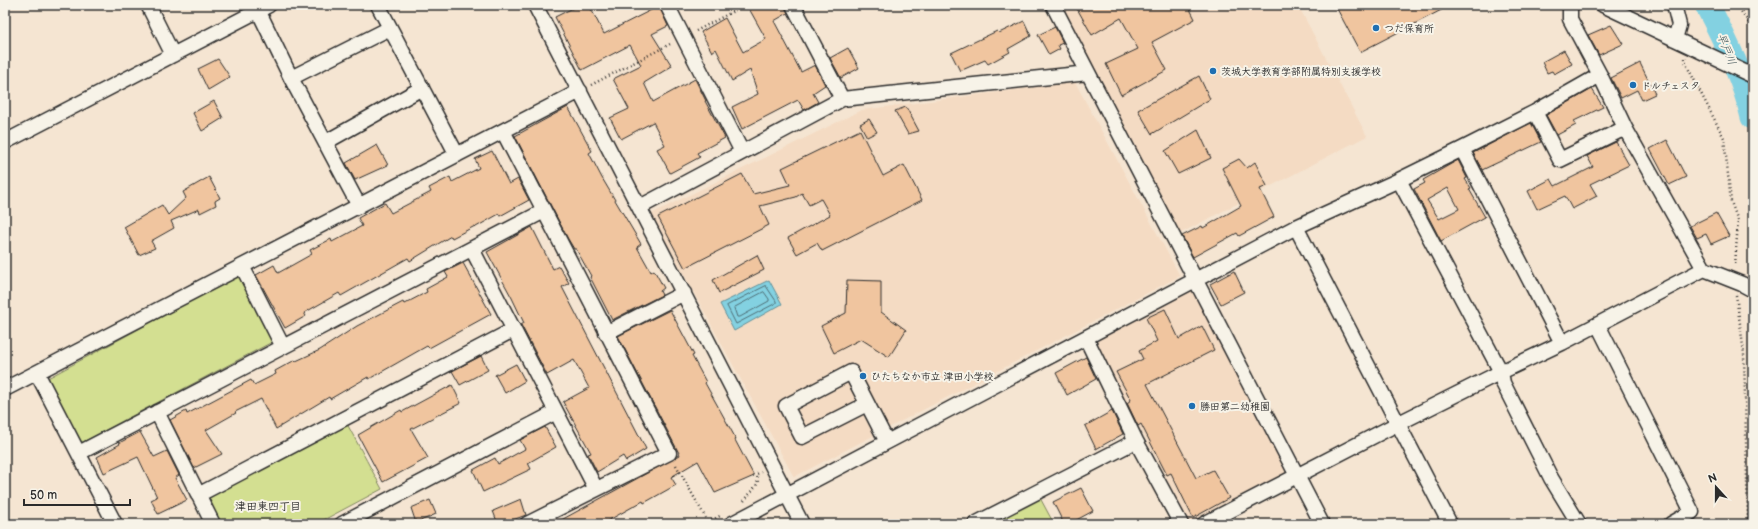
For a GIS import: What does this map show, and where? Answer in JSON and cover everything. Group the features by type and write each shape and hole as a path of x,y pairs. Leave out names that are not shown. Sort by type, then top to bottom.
{"street":[{"path":"148,5 173,55"},
{"path":"378,5 457,155"},
{"path":"536,5 802,524"},
{"path":"667,5 742,152"},
{"path":"793,5 842,99"},
{"path":"1052,5 1322,524"},
{"path":"1570,5 1570,19 1600,75 1625,128 1704,269 1743,285"},
{"path":"1603,5 1753,76"},
{"path":"1674,5 1684,43"},
{"path":"5,142 264,8 291,78 359,206"},
{"path":"291,78 390,28"},
{"path":"640,207 842,99 1088,73"},
{"path":"726,520 786,495 1296,227 1399,180 1462,149 1535,112 1600,75"},
{"path":"326,142 422,88"},
{"path":"5,389 580,91"},
{"path":"1535,112 1560,160 1625,128"},
{"path":"503,131 669,452 527,524"},
{"path":"1462,149 1562,343"},
{"path":"1399,180 1501,372 1503,383 1551,478 1579,524"},
{"path":"78,453 544,211"},
{"path":"1296,227 1450,524"},
{"path":"472,249 596,489"},
{"path":"242,266 283,347"},
{"path":"1204,524 1397,424 1562,343 1704,269"},
{"path":"606,332 684,293"},
{"path":"1598,324 1692,512 1671,524"},
{"path":"198,495 513,330"},
{"path":"1086,338 1136,441 1181,524"},
{"path":"867,404 802,437 786,406 851,372 887,442"},
{"path":"37,373 115,524"},
{"path":"157,412 213,524"},
{"path":"342,524 556,412"},
{"path":"975,524 1136,441"}],"path":[{"path":"580,91 745,5"},
{"path":"1737,5 1753,29"},
{"path":"1684,43 1686,64 1724,138 1731,202 1738,221 1743,285 1748,524"},
{"path":"669,452 706,523 726,520"},
{"path":"741,504 758,483 757,474 773,468"}],"shaded area":[{"name":"茨城大学教育学部附属特別支援学校","path":"1060,5 1298,5 1367,136 1179,234"},
{"name":"ひたちなか市立 津田小学校","path":"1075,82 1180,276 794,477 651,214 862,110"},
{"name":"勝田第二幼稚園","path":"1194,286 1291,472 1190,523 1093,339"}],"green space":[{"path":"239,275 274,341 77,445 46,379"},
{"path":"346,422 382,489 316,524 218,524 204,497"},
{"path":"1039,496 1054,524 986,524"}],"water":[{"path":"769,280 782,304 734,331 720,304"}],"building":[{"path":"579,5 589,5 604,34 659,6 668,26 652,34 672,66 644,83 653,102 695,79 725,138 697,153 700,157 670,173 657,149 665,145 653,122 621,139 610,118 629,109 613,79 641,65 630,45 582,70 555,17"},
{"path":"747,5 784,5 788,13 774,21 801,72 815,65 825,85 813,93 818,102 804,110 798,100 742,129 732,107 758,94 750,70 732,81 716,49 712,52 701,32 725,18 743,52 766,39"},
{"path":"1075,5 1188,5 1195,19 1152,42 1167,70 1121,95 1106,64 1138,49 1121,18 1092,35"},
{"name":"つだ保育所","path":"1335,5 1451,5 1360,52"},
{"path":"1024,21 1031,36 1008,49 1010,52 988,64 985,60 960,71 951,53 997,31 999,33"},
{"path":"1611,25 1623,44 1599,55 1588,35"},
{"path":"1055,27 1063,43 1058,45 1060,49 1049,55 1038,35"},
{"path":"848,48 859,68 841,78 830,58"},
{"path":"1564,50 1572,64 1554,74 1552,71 1547,73 1542,62"},
{"path":"218,59 230,77 208,90 198,69"},
{"name":"ドルチェスタ","path":"1640,63 1655,94 1642,100 1637,90 1621,98 1611,78"},
{"path":"1199,76 1210,99 1152,134 1138,110"},
{"path":"1592,89 1603,107 1574,121 1576,125 1557,135 1546,115"},
{"path":"214,101 223,118 202,131 193,113"},
{"path":"568,107 592,151 589,153 602,178 641,244 637,247 651,272 654,270 664,288 660,291 662,295 612,320 590,277 591,276 576,249 574,249 568,239 515,136"},
{"path":"906,107 919,131 908,134 895,111"},
{"path":"869,119 877,132 867,137 860,124"},
{"path":"1531,123 1541,142 1482,170 1473,153"},
{"path":"860,130 883,176 904,165 922,200 822,251 817,243 797,254 788,238 830,215 821,199 809,205 802,193 796,197 760,206 769,225 685,268 658,217 742,174 753,194 790,185 782,168"},
{"path":"1198,130 1211,158 1178,174 1165,151"},
{"path":"1667,140 1686,177 1669,185 1650,149"},
{"path":"1616,142 1629,165 1590,184 1597,196 1572,209 1565,196 1537,209 1528,191 1551,179 1555,186 1593,167 1587,156"},
{"path":"377,145 388,165 355,180 346,163"},
{"path":"492,151 509,184 518,179 529,200 500,216 499,214 452,238 451,236 410,261 408,258 341,296 339,293 304,313 306,316 285,328 256,275 274,265 278,273 312,254 310,250 331,239 332,242 362,226 358,218 385,203 391,213 431,192 429,188 450,177 452,182 479,168 475,159"},
{"path":"1239,159 1247,168 1255,162 1267,186 1260,189 1274,217 1239,236 1237,233 1193,257 1182,236 1202,226 1203,228 1241,206 1222,168"},
{"path":"1458,160 1467,178 1465,179 1471,188 1469,189 1485,217 1441,241 1414,189 1425,183 1423,180","holes":["1448,188 1459,209 1439,219 1427,200"]},
{"path":"209,177 220,198 215,201 216,205 200,213 199,209 171,221 174,228 151,241 155,248 139,255 124,227 162,205 168,215 186,198 183,192"},
{"path":"1716,213 1729,236 1711,244 1706,234 1697,238 1690,226"},
{"path":"532,227 553,269 559,266 569,283 562,287 646,449 626,461 623,456 597,472 588,454 591,453 563,402 589,388 574,360 547,375 521,325 524,323 512,298 487,252"},
{"path":"757,255 764,270 719,293 713,280"},
{"path":"463,263 491,314 429,348 427,346 369,379 368,377 330,399 329,397 276,429 261,399 235,412 236,413 206,430 222,454 194,468 170,420 186,411 187,414 251,380 254,385 276,374 275,371 295,360 296,361 320,350 357,326 403,302 404,304 427,292 426,289 448,277 445,272"},
{"path":"1234,271 1244,292 1221,304 1210,284"},
{"path":"847,280 881,281 881,312 906,330 889,357 861,339 834,353 821,326 846,313"},
{"path":"1165,309 1179,339 1202,326 1214,350 1147,384 1196,478 1213,470 1229,498 1193,518 1171,473 1167,475 1141,424 1138,426 1127,403 1131,400 1116,372 1143,359 1139,351 1157,341 1146,318"},
{"path":"670,310 694,355 692,356 706,382 705,383 736,439 735,440 754,476 715,493 698,461 671,477 676,485 644,503 643,501 602,524 554,524 680,455 618,336"},
{"path":"481,356 488,370 460,385 452,371"},
{"path":"1086,357 1096,379 1067,395 1056,373"},
{"path":"516,364 525,381 505,393 495,375"},
{"path":"452,385 461,403 411,429 428,458 383,482 358,435 401,410 402,412"},
{"path":"1112,411 1123,434 1096,449 1085,426"},
{"path":"545,427 556,447 528,463 531,469 483,492 473,470 495,458 498,464 525,449 520,440"},
{"path":"140,432 154,457 167,451 179,475 175,478 187,500 158,514 151,500 157,497 138,457 104,473 97,457"},
{"path":"1081,488 1093,511 1069,524 1064,524 1053,502"},
{"path":"521,499 526,515 502,524 498,524 493,511"},
{"path":"430,500 436,514 416,523 411,508"}],"waterway":[{"name":"早戸川","path":"1707,5 1721,32 1745,88 1753,117"}],"place":[{"name":"つだ保育所","path":"1376,28"},
{"name":"茨城大学教育学部附属特別支援学校","path":"1213,71"},
{"name":"ドルチェスタ","path":"1633,85"},
{"name":"ひたちなか市立 津田小学校","path":"863,376"},
{"name":"勝田第二幼稚園","path":"1192,406"}],"district":[{"name":"津田東四丁目","path":"268,506"}]}
